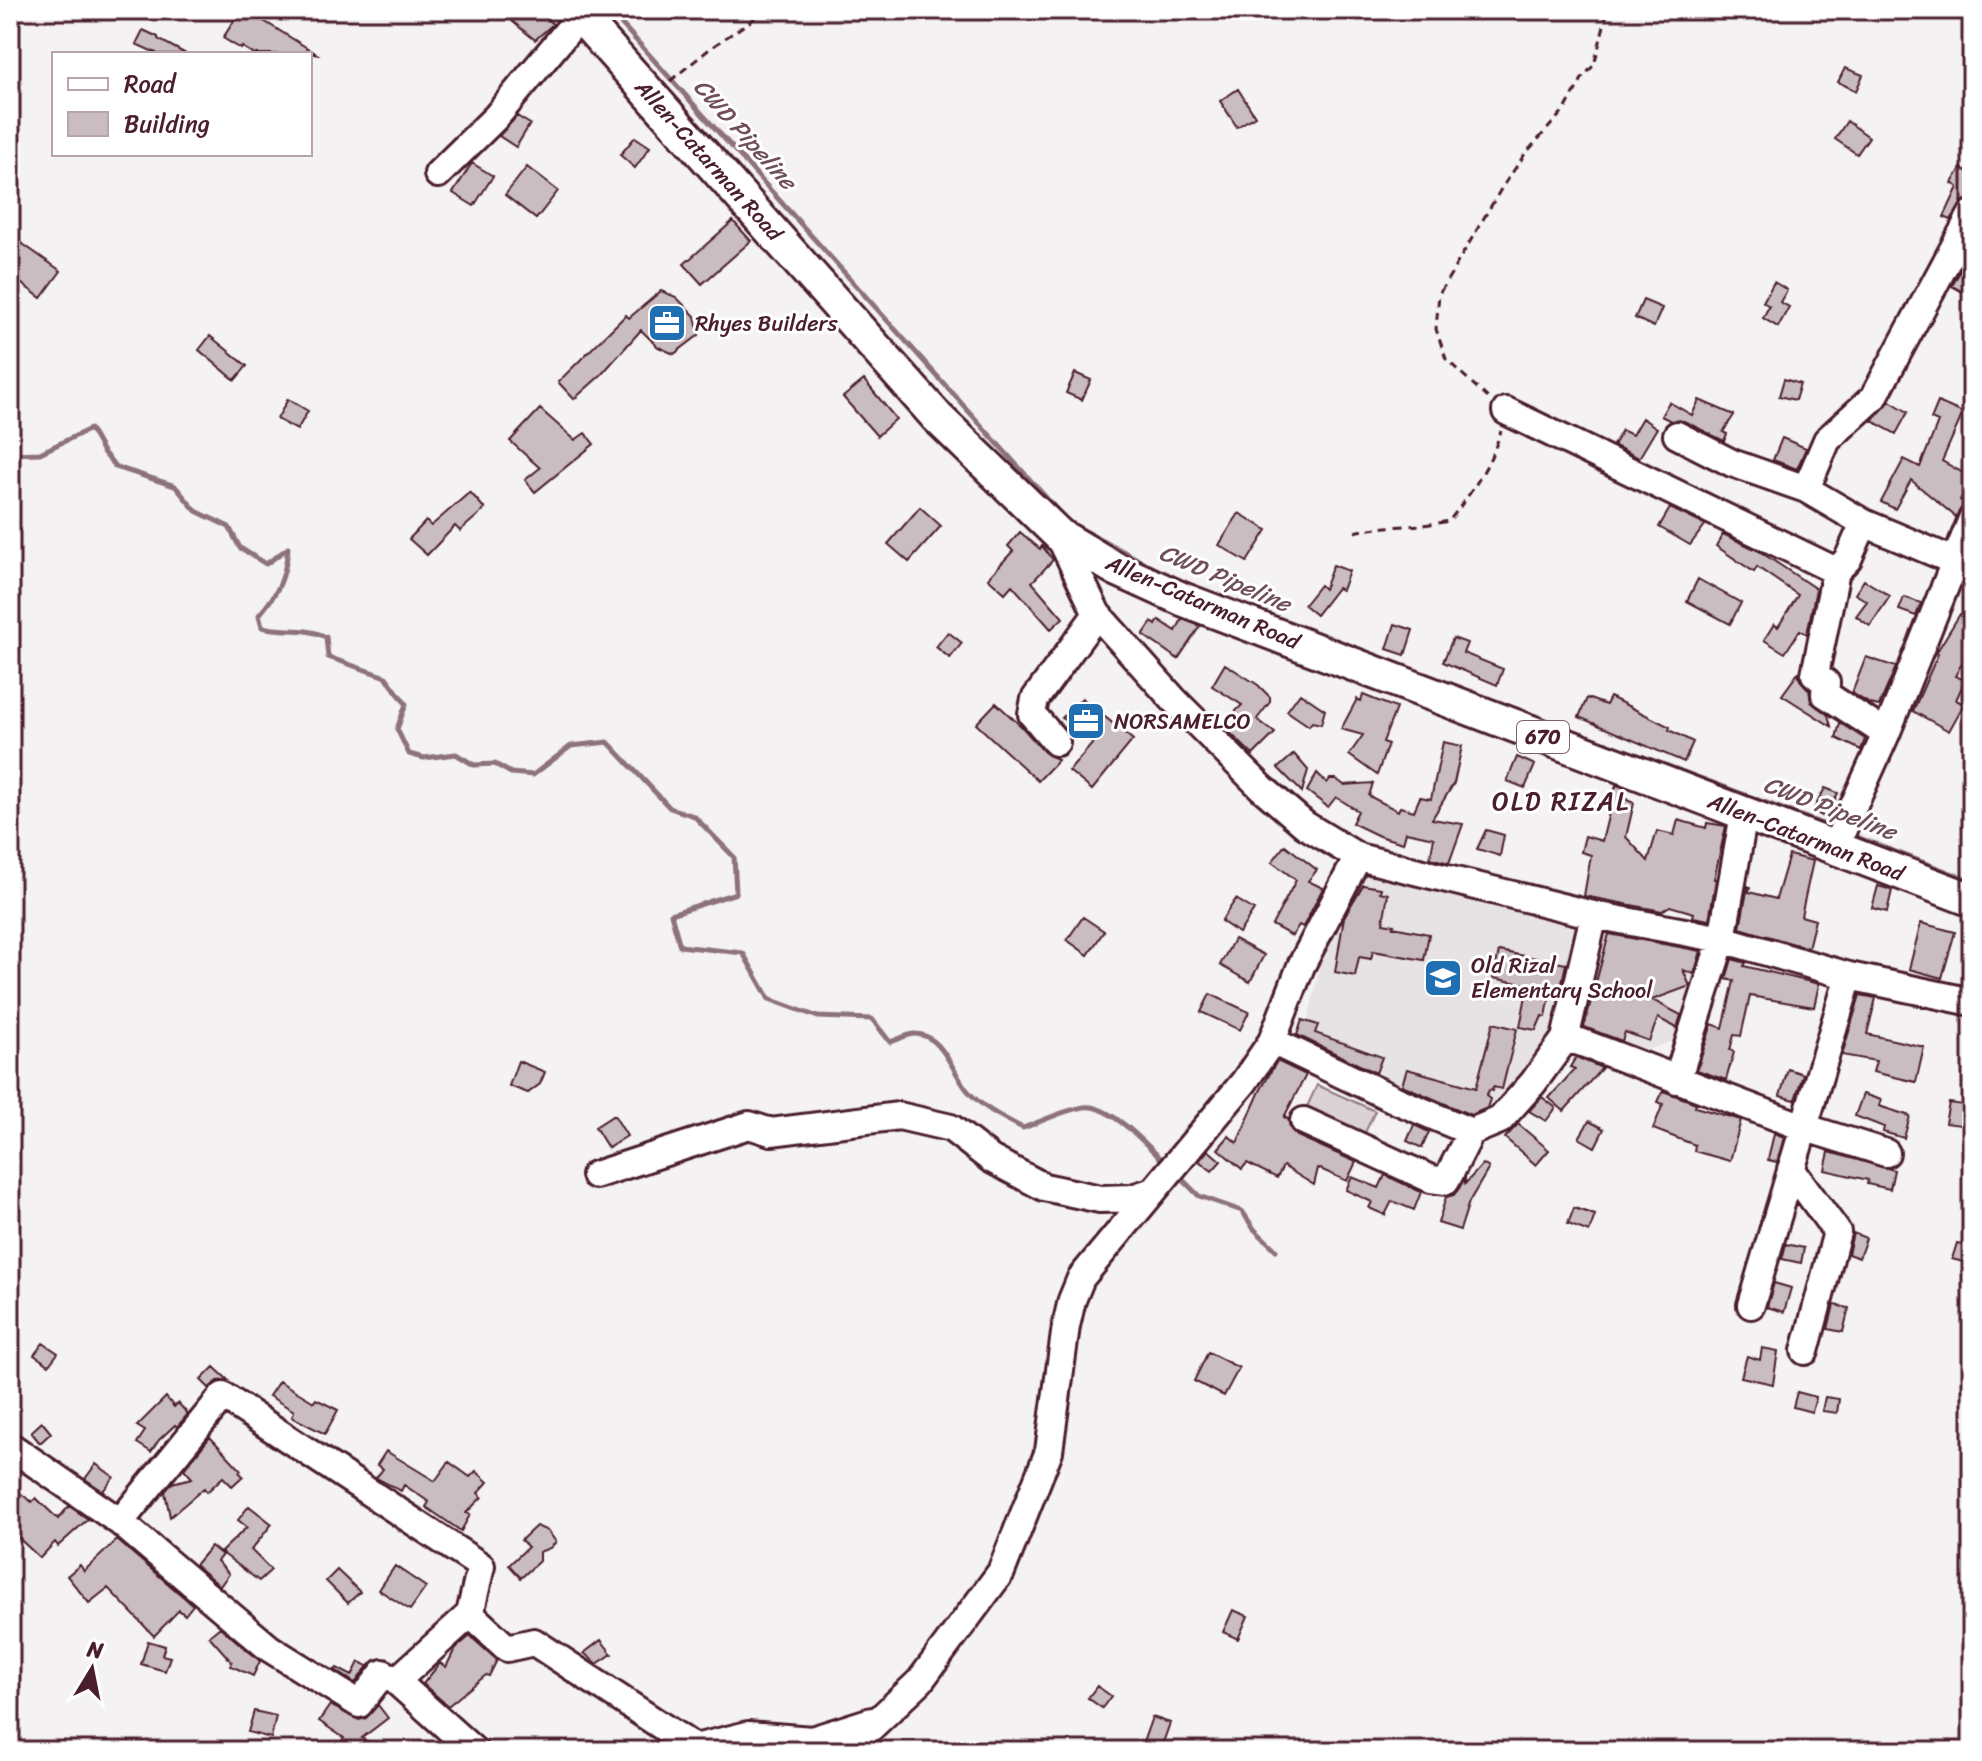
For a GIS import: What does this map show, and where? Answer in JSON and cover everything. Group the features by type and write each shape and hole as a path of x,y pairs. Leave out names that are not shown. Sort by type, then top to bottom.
{"main road":[{"name":"Allen-Catarman Road","path":"578,13 937,417 1059,535 1116,569 1182,599 1972,900"}],"street":[{"path":"438,174 496,117 578,13"},
{"path":"1806,489 1827,440 1874,397 1972,214"},
{"path":"1506,411 1836,571"},
{"path":"1677,435 1732,463 1806,489 1864,523 1954,561"},
{"path":"1835,847 1886,734 1972,519"},
{"path":"1864,523 1848,559 1836,571 1815,674 1826,683 1825,694 1886,734"},
{"path":"1059,535 1097,614 1174,700 1262,788 1305,825 1358,857 1594,915 1722,939 1849,976 1972,1002"},
{"path":"1056,742 1032,714 1035,699 1097,614"},
{"path":"1677,1080 1722,939 1744,814"},
{"path":"846,1751 920,1681 1001,1572 1049,1451 1066,1326 1081,1278 1244,1082 1272,1041 1301,966 1358,857"},
{"path":"1304,1121 1431,1179 1446,1181 1471,1132 1500,1120 1533,1083 1565,1039 1594,915"},
{"path":"1751,1305 1849,976"},
{"path":"1565,1039 1619,1055 1803,1127 1886,1153"},
{"path":"1272,1041 1471,1132"},
{"path":"595,1175 749,1125 771,1132 899,1116 951,1128 991,1159 1044,1187 1100,1199 1132,1198 1158,1184"},
{"path":"1791,1169 1837,1232 1805,1351"},
{"path":"120,1522 223,1396 481,1566 470,1614 396,1681"},
{"path":"10,1446 120,1522 269,1648 359,1704 383,1673 474,1751"},
{"path":"470,1614 507,1648 534,1642 686,1750 748,1735 812,1740 882,1717"}],"path":[{"path":"653,97 712,47 767,10"},
{"path":"1355,532 1380,526 1410,527 1449,521 1478,484 1493,457 1506,411 1475,389 1446,359 1436,329 1439,294 1501,189 1525,154 1566,108 1583,77 1594,65 1608,10"}],"shaded area":[{"name":"Old Rizal Elementary School","path":"1366,874 1578,924 1558,1032 1498,1109 1462,1122 1301,1054 1333,906"},
{"path":"1600,927 1696,941 1686,971 1706,978 1689,1035 1650,1049 1574,1035"},
{"path":"1317,1085 1375,1111 1363,1137 1305,1111"}],"building":[{"path":"241,10 246,10 317,54 251,52 223,38"},
{"path":"521,10 535,10 553,24 535,40 512,21"},
{"path":"143,30 182,52 154,52 136,44"},
{"path":"1845,68 1863,75 1856,91 1838,82"},
{"path":"1238,89 1255,116 1237,127 1220,101"},
{"path":"517,116 530,124 516,147 499,136"},
{"path":"1847,121 1869,137 1857,154 1835,139"},
{"path":"635,137 650,147 635,168 620,155"},
{"path":"1972,157 1972,198 1963,201 1951,220 1944,217 1958,187 1952,183 1961,168 1966,171"},
{"path":"472,163 493,176 474,206 453,193"},
{"path":"527,167 558,191 536,219 505,195"},
{"path":"733,221 751,241 702,284 684,264"},
{"path":"10,235 61,271 41,298 10,275"},
{"path":"1965,262 1972,266 1972,297 1952,286"},
{"path":"1774,282 1787,290 1780,302 1789,307 1778,327 1763,318 1769,306 1763,302"},
{"path":"661,291 676,297 695,316 699,335 674,354 658,347 641,330 601,375 574,399 558,382 626,315 629,318"},
{"path":"1643,300 1662,308 1654,327 1635,318"},
{"path":"210,336 247,366 235,380 199,350"},
{"path":"1075,373 1091,380 1082,400 1066,393"},
{"path":"1784,379 1800,384 1795,400 1779,396"},
{"path":"864,380 896,419 877,436 843,397"},
{"path":"288,399 308,411 297,430 277,419"},
{"path":"1699,400 1734,415 1723,432 1727,434 1724,441 1684,421 1671,421 1661,416 1669,402 1692,415"},
{"path":"1890,401 1908,412 1896,434 1872,421"},
{"path":"1938,402 1963,413 1942,461 1972,478 1960,500 1967,504 1956,517 1911,480 1895,509 1881,502 1904,459 1920,467 1938,422 1931,419"},
{"path":"540,409 575,440 585,433 594,444 535,492 525,480 540,468 510,441"},
{"path":"1642,418 1657,428 1639,458 1613,445 1622,430 1632,435"},
{"path":"1782,438 1806,448 1797,469 1773,460"},
{"path":"470,492 485,509 460,531 455,526 427,555 409,539 426,521 431,526"},
{"path":"920,507 941,526 909,562 888,544"},
{"path":"1670,508 1705,525 1690,545 1659,527"},
{"path":"1239,513 1267,530 1247,562 1219,545"},
{"path":"1020,532 1040,549 1042,546 1053,560 1032,582 1063,618 1051,629 1012,585 1005,593 988,578 1013,551 1008,546"},
{"path":"1723,534 1759,551 1816,589 1807,634 1800,630 1785,653 1764,640 1774,624 1778,627 1798,595 1757,567 1754,572 1716,546"},
{"path":"1333,565 1349,571 1342,590 1337,588 1316,615 1304,605 1320,585 1324,589"},
{"path":"1698,579 1741,603 1730,624 1687,601"},
{"path":"1864,580 1890,596 1870,626 1856,616 1867,601 1855,594"},
{"path":"1904,597 1921,603 1916,616 1899,610"},
{"path":"1960,614 1972,621 1972,645 1955,676 1965,680 1956,700 1964,704 1949,731 1913,711 1936,653"},
{"path":"1182,619 1200,626 1178,659 1143,635 1152,622 1156,625 1159,620 1176,631"},
{"path":"1395,624 1413,630 1405,655 1387,649"},
{"path":"948,632 962,643 950,658 936,647"},
{"path":"1453,638 1467,643 1463,653 1503,669 1497,685 1443,662"},
{"path":"1866,657 1896,667 1879,706 1852,693"},
{"path":"1225,664 1258,685 1270,697 1270,702 1257,719 1275,733 1253,755 1222,725 1242,705 1212,686"},
{"path":"1798,673 1809,690 1811,702 1828,715 1831,726 1782,695"},
{"path":"1300,693 1325,710 1321,724 1312,722 1309,726 1287,711"},
{"path":"1363,695 1396,708 1383,742 1388,744 1377,775 1349,755 1363,735 1341,729 1357,699 1361,701"},
{"path":"1610,697 1693,742 1684,762 1579,717 1587,698 1606,705"},
{"path":"1082,698 1133,740 1092,790 1069,771 1093,743 1062,718"},
{"path":"996,703 1044,752 1058,760 1038,781 976,724"},
{"path":"1840,723 1865,739 1861,750 1836,738"},
{"path":"1443,742 1462,746 1454,783 1432,819 1463,824 1449,863 1430,858 1434,838 1406,832 1403,843 1379,836 1352,823 1358,811 1336,797 1328,807 1307,791 1317,773 1327,783 1330,779 1336,779 1344,785 1373,783 1369,796 1398,811 1400,807 1414,811 1420,797 1431,799"},
{"path":"1294,754 1308,770 1302,792 1278,768"},
{"path":"1517,757 1535,765 1525,788 1507,781"},
{"path":"1616,785 1623,787 1627,800 1634,803 1626,837 1648,861 1657,831 1674,835 1678,820 1706,828 1707,823 1726,826 1709,920 1693,917 1694,913 1670,906 1662,911 1584,896 1591,855 1581,852 1585,836 1602,841"},
{"path":"1825,788 1838,793 1826,818 1813,811"},
{"path":"1486,830 1504,835 1500,856 1477,849"},
{"path":"1285,845 1317,870 1308,881 1323,888 1303,927 1299,925 1292,936 1272,925 1296,880 1272,862"},
{"path":"1789,855 1813,861 1801,916 1815,920 1808,948 1740,928 1748,886 1749,892 1776,899"},
{"path":"1363,885 1381,888 1380,892 1388,894 1383,923 1429,934 1424,960 1373,951 1371,959 1359,957 1355,976 1335,972 1344,917"},
{"path":"1878,886 1892,890 1887,912 1872,908"},
{"path":"1236,899 1254,910 1239,933 1221,921"},
{"path":"1083,917 1104,931 1088,955 1067,940"},
{"path":"1921,923 1955,932 1942,978 1909,969"},
{"path":"1609,934 1701,951 1694,974 1683,970 1690,986 1652,1000 1681,1015 1677,1028 1658,1018 1649,1041 1625,1032 1622,1041 1584,1027"},
{"path":"1234,939 1264,955 1250,982 1220,965"},
{"path":"1499,951 1566,964 1560,991 1551,990 1546,1017 1542,1016 1536,1030 1520,1027 1528,985 1493,978"},
{"path":"1732,959 1746,963 1744,966 1819,984 1814,1007 1750,996 1741,1036 1734,1035 1730,1050 1734,1052 1726,1080 1697,1070 1712,1024 1723,1028 1734,981 1726,979"},
{"path":"1210,994 1249,1012 1240,1030 1201,1012"},
{"path":"1860,995 1876,998 1867,1034 1924,1047 1916,1082 1873,1072 1876,1061 1842,1055"},
{"path":"1302,1020 1318,1025 1315,1033 1382,1057 1376,1073 1297,1035"},
{"path":"1493,1023 1517,1029 1502,1089 1493,1087 1492,1091 1489,1090 1487,1108 1471,1115 1402,1085 1407,1069 1476,1088"},
{"path":"1576,1057 1602,1068 1564,1111 1549,1098 1575,1069 1570,1067"},
{"path":"518,1061 545,1072 540,1084 528,1093 509,1086"},
{"path":"1277,1061 1306,1075 1284,1117 1288,1119 1291,1130 1297,1136 1356,1162 1347,1181 1318,1168 1314,1185 1283,1166 1277,1178 1247,1163 1242,1169 1218,1149 1229,1136 1237,1143"},
{"path":"1788,1069 1803,1074 1795,1100 1780,1096"},
{"path":"1663,1091 1696,1103 1695,1107 1741,1120 1730,1161 1694,1151 1695,1145 1653,1129 1663,1104 1658,1102"},
{"path":"1863,1094 1881,1100 1879,1106 1910,1116 1904,1138 1883,1132 1884,1127 1855,1116"},
{"path":"1542,1097 1556,1108 1546,1121 1529,1111"},
{"path":"1949,1103 1970,1106 1968,1126 1945,1123"},
{"path":"614,1115 627,1136 608,1148 595,1127"},
{"path":"1589,1121 1604,1129 1595,1147 1579,1138"},
{"path":"1518,1124 1549,1150 1536,1165 1505,1138"},
{"path":"1414,1125 1429,1132 1422,1148 1407,1141"},
{"path":"1774,1133 1784,1137 1777,1162 1768,1160"},
{"path":"1208,1150 1221,1161 1212,1171 1199,1161"},
{"path":"1829,1152 1894,1170 1890,1189 1867,1184 1868,1180 1825,1170"},
{"path":"1483,1164 1489,1168 1469,1202 1460,1230 1438,1223 1446,1197 1454,1195 1465,1178 1465,1184"},
{"path":"1385,1175 1421,1192 1414,1210 1392,1201 1385,1215 1369,1208 1372,1202 1346,1190 1352,1177 1379,1188"},
{"path":"1574,1208 1595,1215 1589,1232 1568,1224"},
{"path":"1853,1233 1866,1238 1859,1258 1848,1254"},
{"path":"1957,1243 1971,1246 1967,1263 1952,1259"},
{"path":"1786,1244 1804,1248 1801,1263 1782,1259"},
{"path":"1774,1283 1791,1288 1784,1312 1767,1307"},
{"path":"1834,1305 1849,1308 1843,1332 1828,1329"},
{"path":"43,1343 58,1353 49,1365 34,1355"},
{"path":"1762,1348 1778,1351 1773,1384 1741,1377 1747,1356 1760,1360"},
{"path":"1208,1352 1239,1368 1224,1396 1194,1381"},
{"path":"214,1367 228,1380 218,1381 209,1388 201,1380"},
{"path":"279,1381 314,1402 316,1399 338,1410 325,1434 292,1417 294,1411 269,1396"},
{"path":"1797,1392 1816,1397 1812,1412 1793,1407"},
{"path":"166,1397 174,1407 178,1403 188,1414 159,1440 151,1452 137,1443 145,1431 137,1426"},
{"path":"1825,1397 1839,1399 1837,1413 1822,1411"},
{"path":"42,1422 51,1433 40,1443 31,1432"},
{"path":"210,1437 243,1476 232,1486 223,1477 207,1492 204,1488 170,1517 165,1492 172,1483 192,1478 184,1469"},
{"path":"386,1451 435,1481 449,1462 470,1477 476,1471 488,1482 478,1493 482,1497 466,1513 470,1515 461,1531 426,1507 429,1502 404,1485 401,1491 376,1478 383,1469 377,1465"},
{"path":"96,1464 114,1477 103,1491 85,1479"},
{"path":"10,1486 32,1502 36,1498 58,1519 69,1506 88,1519 58,1546 55,1542 40,1558 10,1530"},
{"path":"249,1506 272,1524 251,1550 271,1570 259,1581 221,1552 247,1527 238,1520"},
{"path":"536,1526 548,1531 556,1542 539,1552 539,1561 521,1578 509,1565 528,1547 521,1540"},
{"path":"117,1540 193,1605 185,1615 179,1610 154,1636 108,1588 89,1603 67,1576 80,1565 84,1571"},
{"path":"211,1546 222,1555 217,1561 229,1574 220,1586 195,1565"},
{"path":"395,1566 426,1587 410,1610 379,1590"},
{"path":"337,1570 360,1592 348,1603 326,1581"},
{"path":"1233,1610 1248,1616 1238,1639 1223,1632"},
{"path":"220,1627 260,1661 253,1676 231,1666 232,1662 209,1636"},
{"path":"470,1636 497,1660 489,1676 486,1675 448,1706 423,1684 440,1663 446,1667 455,1649"},
{"path":"601,1640 612,1654 597,1664 584,1653"},
{"path":"148,1641 165,1646 162,1655 170,1657 165,1671 141,1664"},
{"path":"359,1662 368,1666 355,1683 335,1670 337,1668 352,1676"},
{"path":"1097,1686 1111,1696 1102,1708 1088,1698"},
{"path":"330,1705 359,1720 366,1718 378,1705 388,1718 362,1738 382,1751 335,1751 344,1738 319,1721"},
{"path":"254,1711 276,1716 271,1738 248,1732"},
{"path":"1152,1717 1170,1723 1160,1751 1140,1751"}],"waterway":[{"name":"CWD Pipeline","path":"609,10 1067,521 1163,573"},
{"path":"10,454 40,453 90,429 116,467 175,486 196,511 229,527 240,548 266,564 288,548 280,584 259,615 262,627 326,637 328,657 386,677 406,704 397,729 409,754 424,758 456,754 474,765 495,764 511,773 533,775 571,746 608,742 670,808 694,816 734,857 736,893 671,914 680,946 743,953 769,999 818,1017 872,1019 890,1042 914,1034 924,1035 946,1055 962,1083 979,1102 1023,1128 1069,1111 1094,1108 1128,1128 1166,1164"},
{"name":"CWD Pipeline","path":"1478,695 1836,829"},
{"name":"CWD Pipeline","path":"1849,834 1972,881"},
{"path":"1176,1173 1199,1196 1242,1211 1254,1229 1276,1250"}],"place":[{"name":"Rhyes Builders","path":"667,323"},
{"name":"NORSAMELCO","path":"1086,721"},
{"name":"Old Rizal Elementary School","path":"1443,978"}],"district":[{"name":"OLD RIZAL","path":"1561,801"}]}
